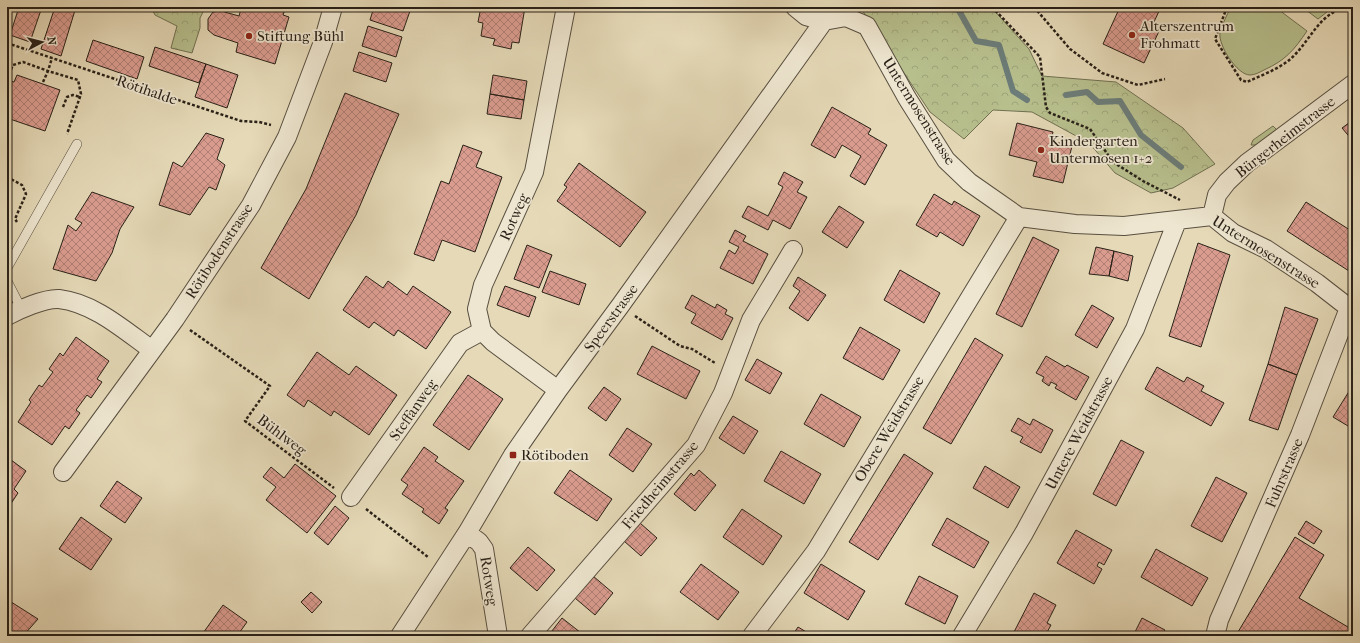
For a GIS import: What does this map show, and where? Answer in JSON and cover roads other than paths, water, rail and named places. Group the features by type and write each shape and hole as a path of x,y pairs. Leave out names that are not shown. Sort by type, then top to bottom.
{"street":[{"name":"Rötibodenstrasse","path":"63,472 175,319 251,205 290,130 323,42 332,7"},
{"name":"Rotweg","path":"482,331 477,309 481,291 534,172 566,7"},
{"name":"Untermosenstrasse","path":"795,7 806,16 829,14 846,17 867,26 907,98 946,160 969,182 1019,217 1075,224 1124,226 1212,216 1233,233 1266,249 1317,283 1351,309"},
{"name":"Speerstrasse","path":"400,636 467,533 513,455 558,390 829,14"},
{"name":"Bürgerheimstrasse","path":"1212,216 1217,195 1247,163 1353,84"},
{"name":"Obere Weidstrasse","path":"752,636 816,551 1019,217"},
{"name":"Untere Weidstrasse","path":"962,636 1024,533 1135,329 1177,221"},
{"name":"Friedheimstrasse","path":"530,636 696,444 723,393 751,320 793,250"},
{"path":"14,312 58,299 92,309 152,350"},
{"name":"Fuhrstrasse","path":"1215,636 1219,620 1300,435 1351,309"},
{"path":"482,331 493,342 558,390"},
{"name":"Steffanweg","path":"351,497 460,344 472,335 482,331"},
{"name":"Rotweg","path":"467,533 479,542 484,549 498,636"}],"lane":[{"path":"7,268 77,144"},
{"path":"7,281 14,312"}],"waterway":[{"path":"957,7 976,41 999,45 1013,91 1027,100"},
{"path":"1066,95 1087,92 1098,102 1120,101 1141,135 1181,167"}],"place":[{"name":"Alterszentrum Frohmatt","path":"1132,35"},
{"name":"Stiftung Bühl","path":"249,36"},
{"name":"Kindergarten Untermosen 1+2","path":"1041,150"},
{"name":"Rötiboden","path":"513,455"}]}
